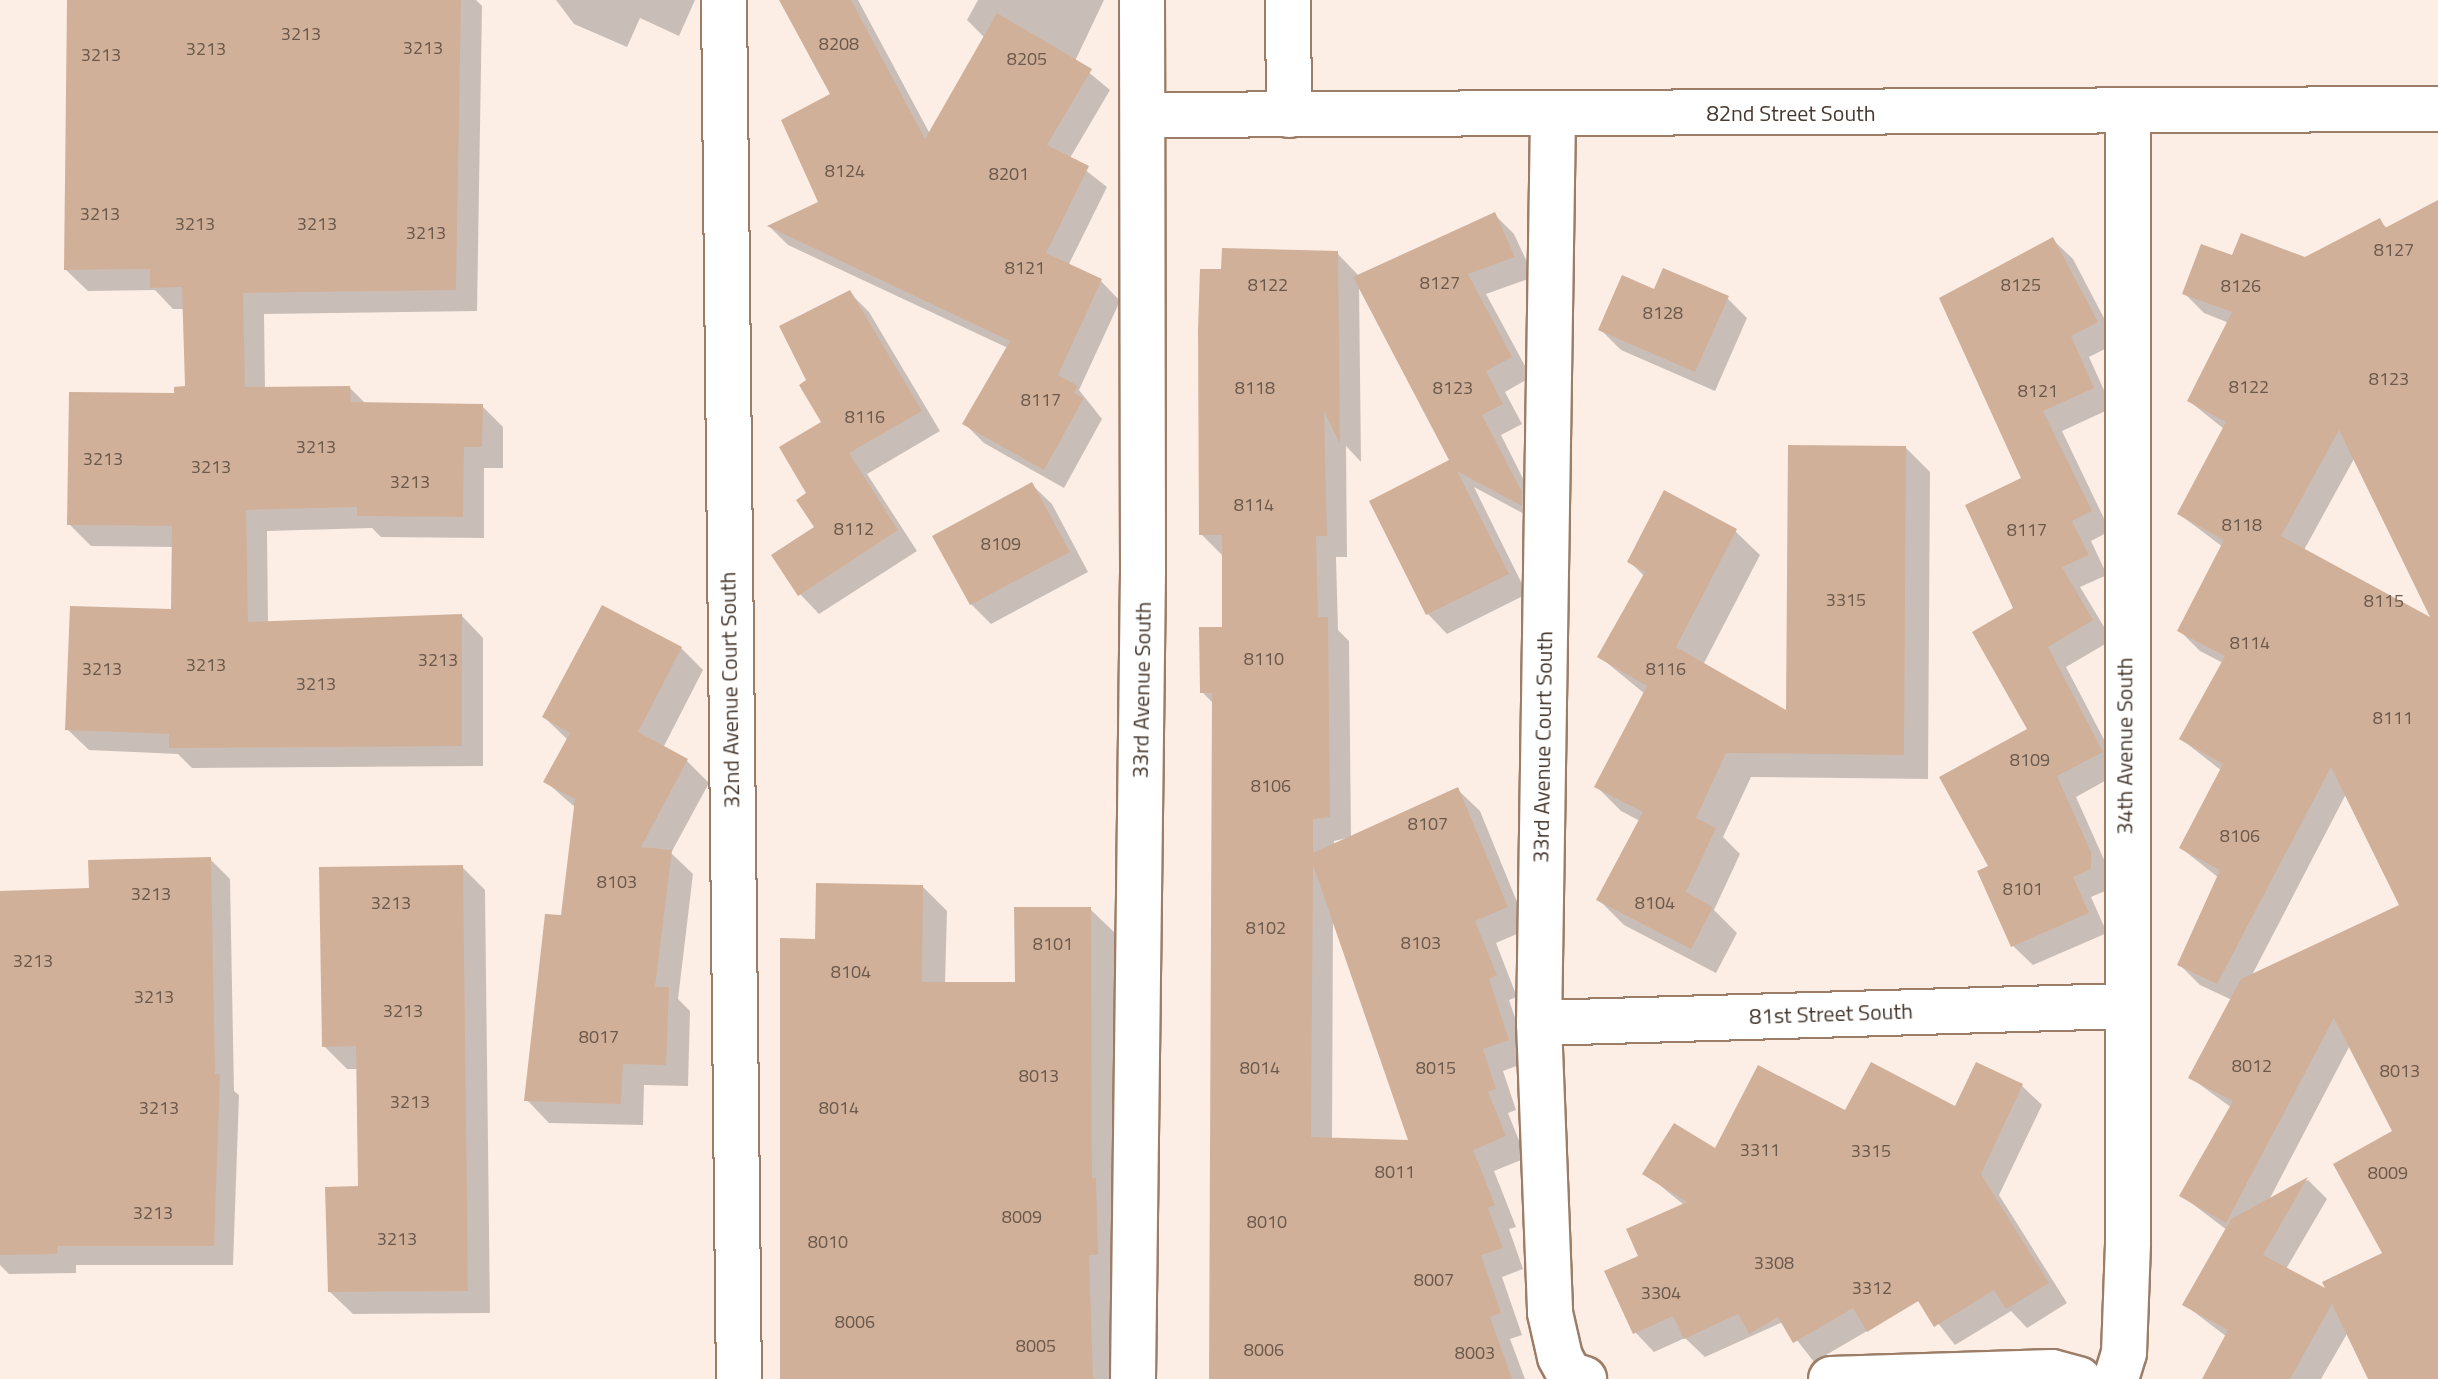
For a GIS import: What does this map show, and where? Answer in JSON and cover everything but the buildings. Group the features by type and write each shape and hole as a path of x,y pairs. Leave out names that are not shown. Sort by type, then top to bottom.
{"street":[{"name":"32nd Avenue Court South","path":"724,0 739,1379"},
{"name":"33rd Avenue South","path":"1133,1379 1144,115 1142,0"},
{"path":"1288,0 1289,115"},
{"name":"82nd Street South","path":"1144,115 1553,116 2438,109"},
{"name":"34th Avenue South","path":"2116,1379 2124,1353 2128,1242 2124,1006 2128,111"},
{"name":"33rd Avenue Court South","path":"1553,116 1539,1023 1550,1313 1576,1376"},
{"name":"81st Street South","path":"1539,1023 2124,1006"},
{"path":"1831,1379 2052,1372 2079,1379"}]}
